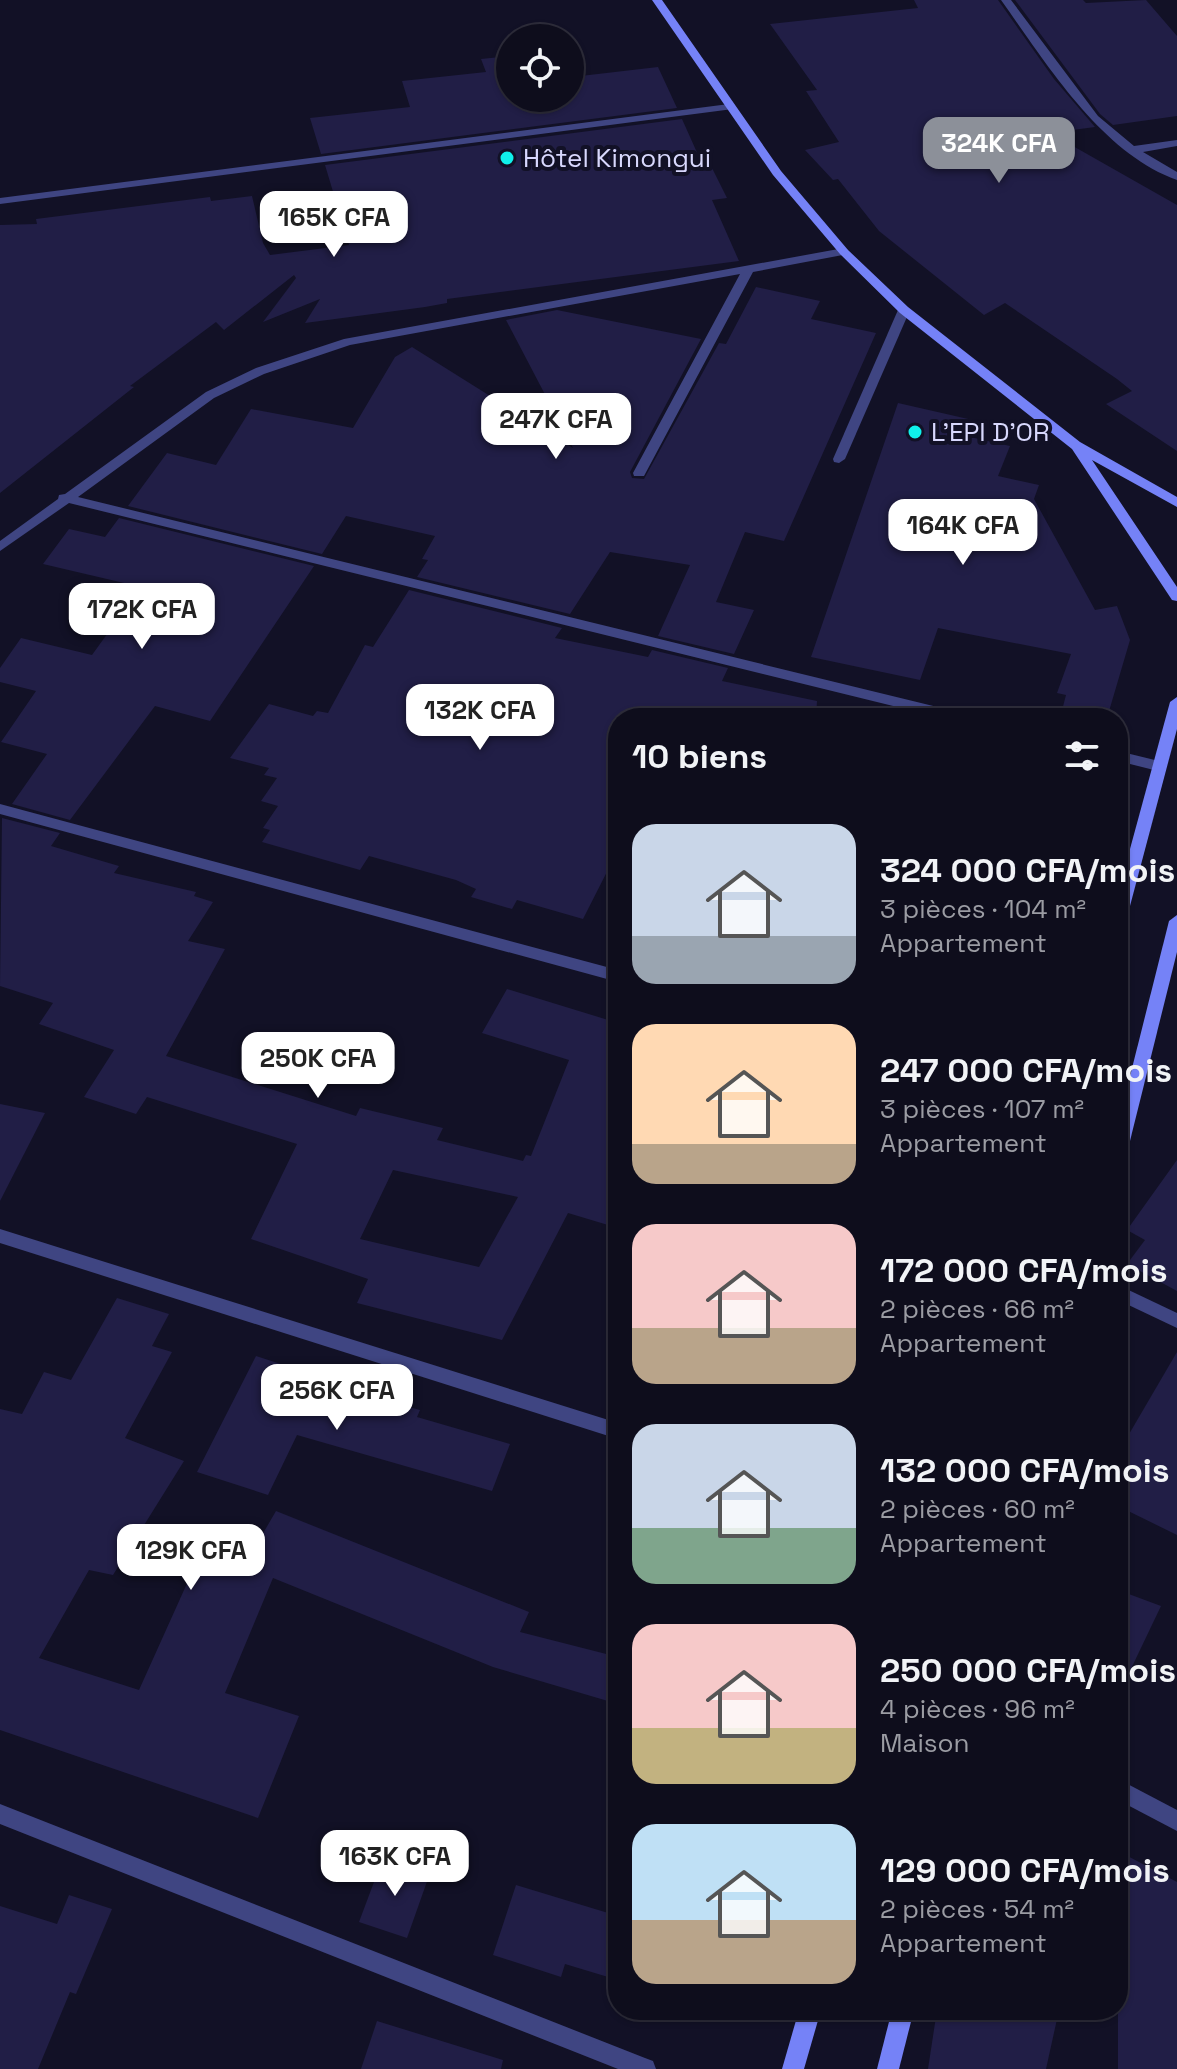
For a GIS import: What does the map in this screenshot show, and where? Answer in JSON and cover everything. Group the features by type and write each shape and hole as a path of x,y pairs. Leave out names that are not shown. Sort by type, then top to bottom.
{"main road":[{"path":"657,0 777,173 844,252 904,310 1075,445 1177,503"},
{"path":"1075,445 1177,597"},
{"path":"1128,882 1177,702"},
{"path":"1128,1117 1177,921"},
{"path":"793,2069 807,2020"},
{"path":"888,2069 900,2020"}],"street":[{"path":"1006,0 1094,118 1132,150 1177,177"},
{"path":"0,201 729,107"},
{"path":"1132,150 1177,143"},
{"path":"0,547 210,395 298,356 348,342 844,252"},
{"path":"639,473 749,269"},
{"path":"839,459 904,310"},
{"path":"64,498 921,708"},
{"path":"1128,758 1158,766"},
{"path":"0,809 608,973"},
{"path":"0,1236 608,1428"},
{"path":"1128,1297 1177,1321"},
{"path":"1128,1794 1177,1821"},
{"path":"0,1814 645,2069"}],"building":[{"path":"914,0 998,0 1054,79 1095,127 1050,133 1177,205 1177,451 1106,404 1132,391 1005,303 984,315 879,231 838,179 833,180 805,150 839,142 806,91 817,90 770,24 918,8"},
{"path":"1015,0 1083,0 1086,3 1146,0 1177,36 1177,116 1113,125 1100,114"},
{"path":"496,57 496,112 584,112 584,76 658,67 677,108 321,154 310,118 410,107 402,81 486,72 481,59"},
{"path":"682,119 699,157 706,156 727,198 712,200 739,261 447,299 447,303 425,307 305,323 320,299 263,322 296,278 294,275 224,330 216,322 130,386 134,387 0,493 0,225 37,224 36,219 210,197 211,201 252,196 263,243 270,255 349,245 325,165"},
{"path":"756,287 820,301 811,319 876,333 784,541 745,532 716,602 754,610 734,654 658,636 690,565 610,552 570,614 417,577 428,560 422,559 435,536 346,516 322,554 128,506 167,453 216,465 251,409 353,428 395,357 412,347 573,448 506,320 557,310 701,339 630,472 632,478 644,479 719,343 726,344"},
{"path":"898,403 977,421 970,437 1010,446 998,476 1039,485 1034,499 1095,610 1117,606 1130,640 1110,708 1063,708 1066,695 1057,693 1071,654 938,628 920,680 811,657"},
{"path":"119,518 314,566 210,721 155,706 70,820 12,804 47,754 1,742 36,691 0,682 0,668 21,638 92,655 141,587 43,564 69,529 105,537"},
{"path":"409,590 562,628 555,638 648,657 652,650 728,668 722,681 817,701 817,708 608,708 608,870 583,919 517,900 512,909 471,897 476,889 456,880 369,856 360,870 262,842 270,830 263,828 278,806 261,801 277,778 264,775 269,768 230,758 269,704 313,716 317,711 328,713 365,645 373,647"},
{"path":"2,818 60,833 51,846 119,866 114,873 196,892 194,896 213,902 188,941 225,949 166,1056 356,1116 360,1108 443,1128 437,1140 523,1161 526,1155 531,1156 569,1060 482,1033 507,989 608,1020 608,1225 568,1213 502,1340 357,1303 368,1279 251,1239 297,1144 147,1097 136,1114 84,1097 114,1050 39,1024 53,1003 0,986","holes":["393,1170 518,1197 479,1267 360,1239"]},
{"path":"0,1104 45,1113 0,1201"},
{"path":"1177,1160 1177,1291 1128,1265 1145,1240 1128,1229"},
{"path":"117,1298 169,1314 152,1346 172,1352 125,1438 184,1461 113,1575 89,1570 39,1658 139,1690 198,1559 258,1572 244,1566 276,1511 529,1612 520,1632 608,1654 608,1701 493,1667 273,1578 225,1693 299,1716 258,1818 0,1730 0,1409 22,1414 44,1372 71,1380"},
{"path":"1177,1352 1177,1535 1128,1511 1128,1436"},
{"path":"256,1356 324,1378 322,1383 420,1410 417,1417 510,1444 492,1491 297,1435 268,1495 197,1472"},
{"path":"1128,1594 1161,1606 1128,1675"},
{"path":"1128,1856 1177,1882 1177,2069 1118,2069 1118,2020 1128,2020"},
{"path":"383,1858 430,1873 407,1938 359,1922"},
{"path":"516,1885 608,1913 608,1977 565,1964 561,1977 493,1955"},
{"path":"69,1895 112,1909 76,1994 70,1992 38,2069 0,2069 0,1906 57,1924"},
{"path":"935,2020 1057,2020 1046,2069 928,2069"},
{"path":"377,2021 503,2060 501,2069 361,2069"}],"place":[{"name":"Hôtel Kimongui","path":"507,158"},
{"name":"L'EPI D'OR","path":"915,432"}]}
